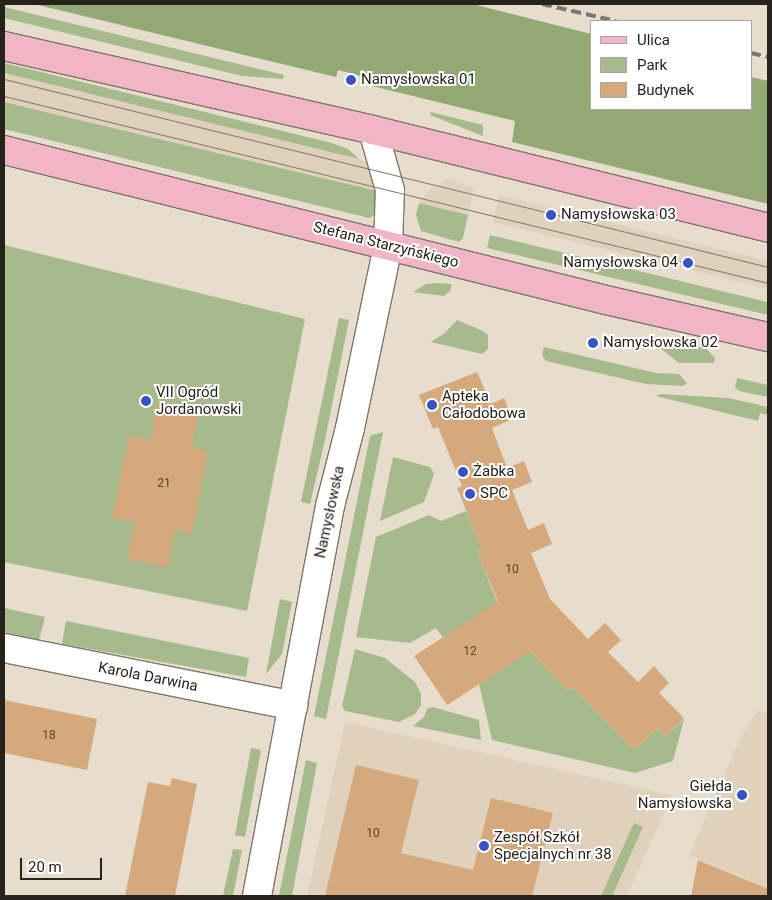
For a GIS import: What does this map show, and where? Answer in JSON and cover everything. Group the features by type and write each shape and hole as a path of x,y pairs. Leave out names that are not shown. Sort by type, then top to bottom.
{"main road":[{"path":"4,46 373,130 768,228"},
{"name":"Stefana Starzyńskiego","path":"4,150 388,246 768,337"}],"street":[{"name":"Namysłowska","path":"257,896 330,506 350,428 388,246 390,190 373,130"},
{"name":"Karola Darwina","path":"4,648 292,706"}],"shaded area":[{"path":"4,73 359,159 366,162 377,191 4,102"},
{"path":"447,179 475,188 468,215 419,203 430,189"},
{"path":"499,195 768,261 768,289 493,222"},
{"name":"Giełda Namysłowska","path":"757,711 768,712 768,896 744,896 751,881 689,855 742,734"},
{"name":"Zespół Szkół Specjalnych nr 38","path":"345,722 672,795 627,896 307,896"}],"green space":[{"path":"34,4 472,4 590,34 590,110 752,110 752,77 768,81 768,204 512,142 515,121 368,85 369,78 338,70 336,77"},
{"path":"4,7 284,75 283,79 242,76 4,18"},
{"path":"4,63 332,143 348,149 359,159 4,73"},
{"path":"4,102 377,191 376,215 369,218 4,129"},
{"path":"431,112 483,125 483,136 430,115"},
{"path":"419,203 468,215 463,238 459,242 421,231 416,215"},
{"path":"490,235 767,302 768,299 768,315 487,248"},
{"name":"VII Ogród Jordanowski","path":"4,245 305,319 247,611 4,562"},
{"path":"426,284 452,284 450,291 444,296 413,292"},
{"path":"339,318 349,320 310,504 301,502"},
{"path":"457,320 488,335 488,349 482,354 431,342 445,333"},
{"path":"654,343 705,347 715,358 714,363 679,363"},
{"path":"544,347 656,373 679,374 687,383 683,386 646,384 546,361 542,355"},
{"path":"737,378 768,385 768,397 739,391 735,387"},
{"path":"661,394 728,398 768,407 768,415 760,413 758,421 656,396"},
{"path":"383,432 326,719 314,716 370,436"},
{"path":"393,457 430,467 434,474 424,502 380,521"},
{"path":"466,511 482,549 477,551 501,612 443,638 436,628 410,643 356,637 376,537 429,515 441,521"},
{"path":"280,599 292,602 282,654 266,674"},
{"path":"4,608 45,617 39,640 4,632"},
{"path":"66,621 249,658 246,677 62,644"},
{"path":"522,643 568,690 572,687 634,750 657,728 666,736 684,719 673,761 635,773 492,740 479,684 522,656"},
{"path":"355,649 385,658 415,682 421,694 421,705 415,714 399,722 345,711 342,706"},
{"path":"433,707 479,720 481,740 413,726 424,717 427,709"},
{"path":"251,748 261,750 245,837 235,835"},
{"path":"306,760 317,763 292,896 279,896"},
{"path":"634,823 643,827 612,896 601,896"},
{"path":"233,849 242,850 233,896 223,896"}],"building":[{"path":"477,372 491,404 504,398 512,419 492,428 507,468 524,461 532,482 512,490 528,530 544,523 552,544 531,553 550,599 588,639 605,623 621,640 608,652 638,682 654,666 669,683 659,693 684,718 666,736 657,728 634,750 572,687 568,690 530,651 447,705 414,656 498,602 477,551 482,549 457,488 462,486 438,427 433,429 419,395"},
{"path":"158,401 199,409 192,447 208,451 192,534 175,530 168,567 127,559 135,522 112,518 129,435 151,440"},
{"path":"4,700 97,719 87,770 4,753"},
{"path":"356,765 419,780 401,853 473,870 491,798 553,813 532,896 325,896"},
{"path":"172,778 197,784 175,896 125,896 148,782 170,786"},
{"path":"698,860 768,889 768,896 691,896"}],"tram line":[{"path":"4,79 768,267"},
{"path":"4,96 768,283"}],"railway":[{"path":"542,4 612,20"},
{"path":"752,53 768,57"}],"place":[{"name":"Namysłowska 01","path":"351,80"},
{"name":"Namysłowska 03","path":"551,215"},
{"name":"Namysłowska 04","path":"688,263"},
{"name":"Namysłowska 02","path":"593,343"},
{"name":"VII Ogród Jordanowski","path":"146,401"},
{"name":"Apteka Całodobowa","path":"432,405"},
{"name":"Żabka","path":"463,472"},
{"name":"SPC","path":"470,494"},
{"name":"Giełda Namysłowska","path":"742,795"},
{"name":"Zespół Szkół Specjalnych nr 38","path":"484,846"}]}
